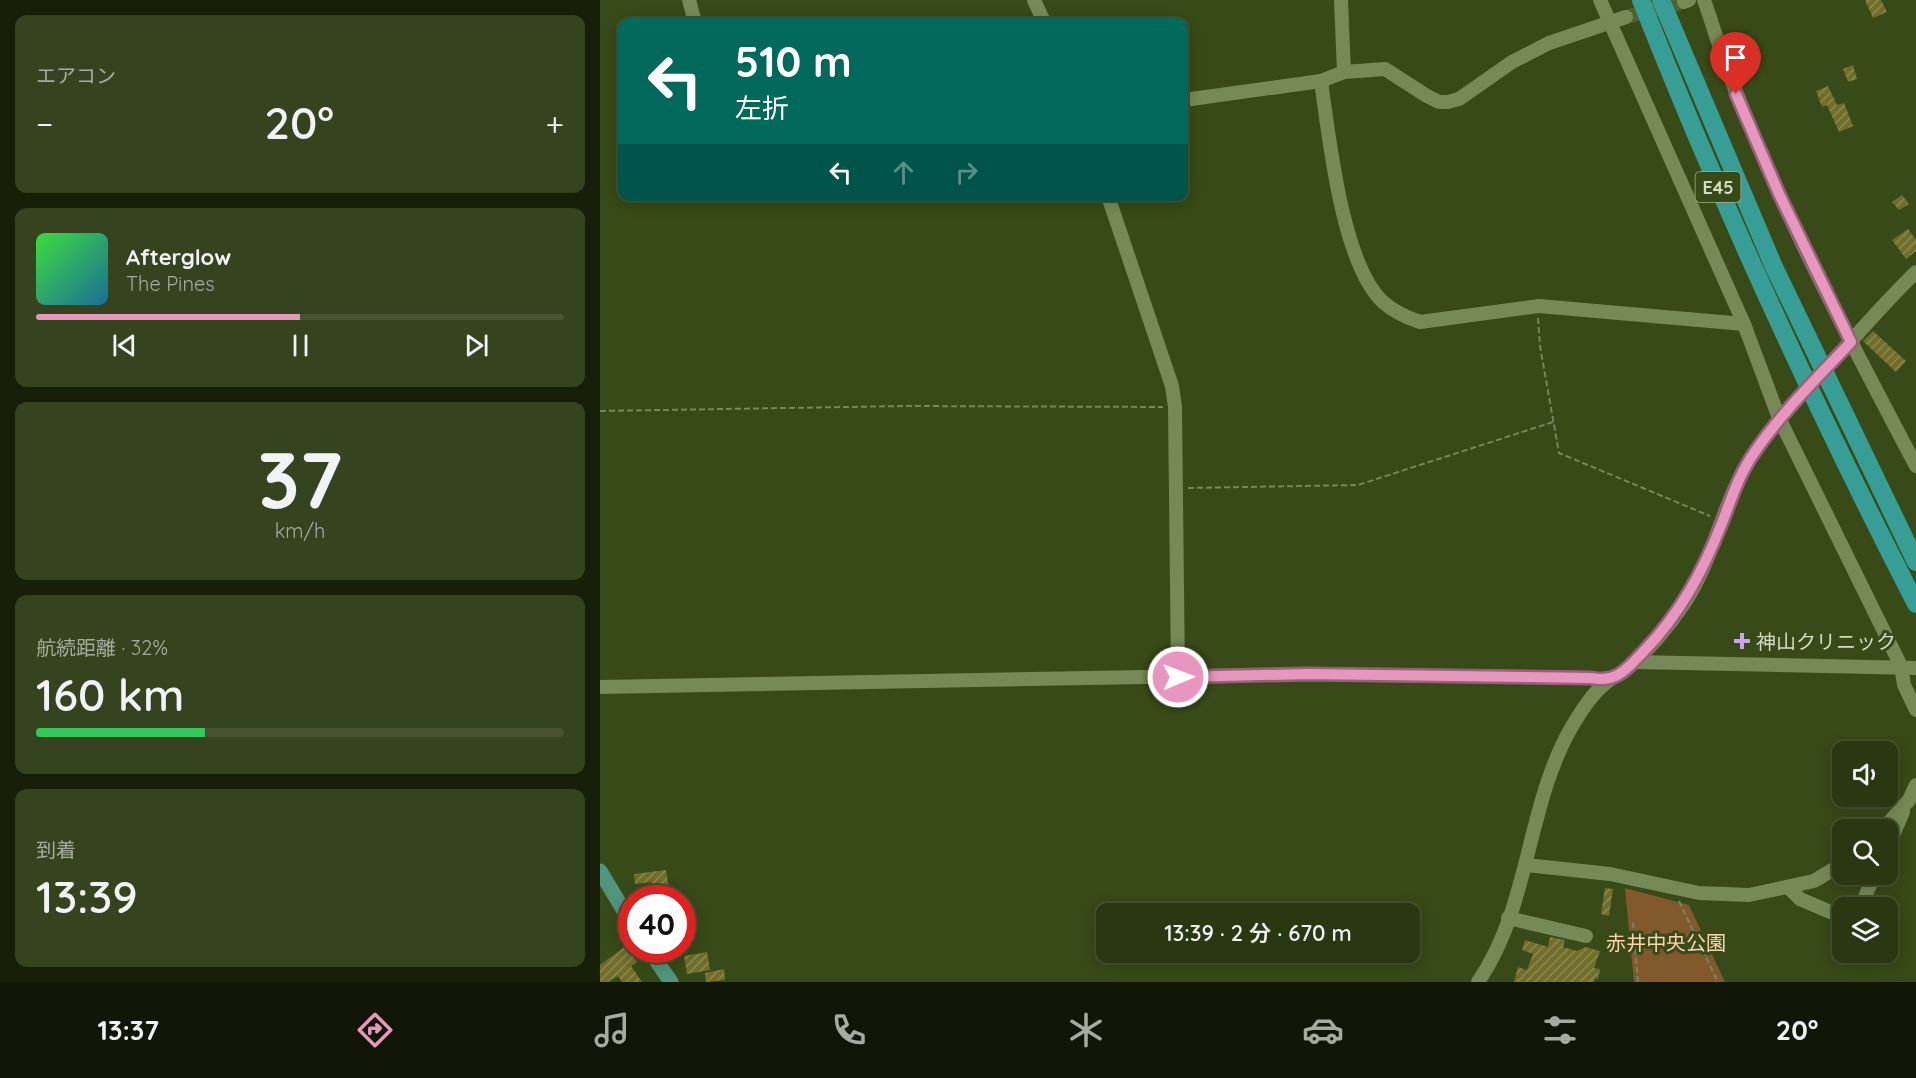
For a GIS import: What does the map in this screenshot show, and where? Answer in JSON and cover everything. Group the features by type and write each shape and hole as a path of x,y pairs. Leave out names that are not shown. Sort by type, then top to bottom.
{"highway":[{"name":"E45","path":"1641,0 1716,182 1817,407 1916,604"},
{"name":"E45","path":"1661,0 1732,172 1815,355 1916,562"},
{"path":"1627,8 1716,182"}],"main road":[{"path":"600,871 618,901"},
{"path":"658,963 671,982"}],"street":[{"path":"689,0 694,18"},
{"path":"1034,0 1042,18"},
{"path":"1341,0 1344,72"},
{"path":"1600,0 1744,324 1779,418 1901,666 1904,685 1916,710"},
{"path":"1704,0 1736,94 1780,196 1851,342 1916,466"},
{"path":"1188,99 1321,81 1344,72 1385,69 1427,96 1439,102 1448,102 1459,99 1512,62 1549,44 1609,21 1627,8"},
{"path":"1321,81 1334,170 1348,234 1369,282 1383,302 1420,322 1539,306 1744,324"},
{"path":"1110,201 1172,386 1175,407 1178,677"},
{"path":"1478,982 1495,952 1508,918 1526,865 1550,775 1571,729 1607,681 1625,671 1634,662 1685,601 1703,569 1746,466 1779,418 1916,272"},
{"path":"1634,662 1916,668"},
{"path":"600,687 1308,674 1591,678 1607,681"},
{"path":"1898,824 1916,785"},
{"path":"1892,819 1909,800"},
{"path":"1526,865 1610,874 1699,893 1749,895 1814,881 1832,870"},
{"path":"1790,888 1800,899 1832,912"},
{"path":"1508,918 1586,936"}],"path":[{"path":"1539,306 1537,328 1559,453 1723,521"},
{"path":"600,411 907,406 1175,407"},
{"path":"1176,489 1358,485 1553,422"},
{"path":"1673,887 1718,982"},
{"path":"1633,922 1638,982"}],"green space":[{"name":"赤井中央公園","path":"1625,888 1689,905 1725,982 1634,982"}],"building":[{"path":"1865,0 1881,0 1887,12 1873,18"},
{"path":"1853,65 1857,79 1848,82 1843,69"},
{"path":"1828,86 1837,105 1844,103 1853,126 1839,132 1827,105 1822,107 1816,91"},
{"path":"1902,195 1909,204 1899,210 1892,202"},
{"path":"1908,229 1916,240 1916,251 1906,259 1892,240"},
{"path":"1873,331 1906,361 1896,372 1863,341"},
{"path":"666,870 668,885 653,885 652,882 635,884 634,874"},
{"path":"1605,888 1613,889 1609,916 1601,914"},
{"path":"1550,937 1565,940 1563,947 1577,951 1585,947 1600,951 1594,968 1600,969 1598,979 1595,978 1594,982 1514,982 1518,967 1527,970 1533,954 1522,950 1525,940 1548,947"},
{"path":"618,952 618,963 636,963 631,966 642,982 622,982 618,976 608,982 600,982 600,965"},
{"path":"707,952 710,970 687,974 685,963 696,963 696,954"},
{"path":"724,969 725,980 706,982 705,973"}],"tunnel":[{"path":"1626,17 1684,2"}],"place":[{"name":"神山クリニック","path":"1742,641"}],"route":[{"path":"1178,677 1308,674 1591,678 1607,681 1625,671 1644,652 1685,601 1703,569 1750,458 1779,418 1851,342 1780,196 1736,94"}]}
